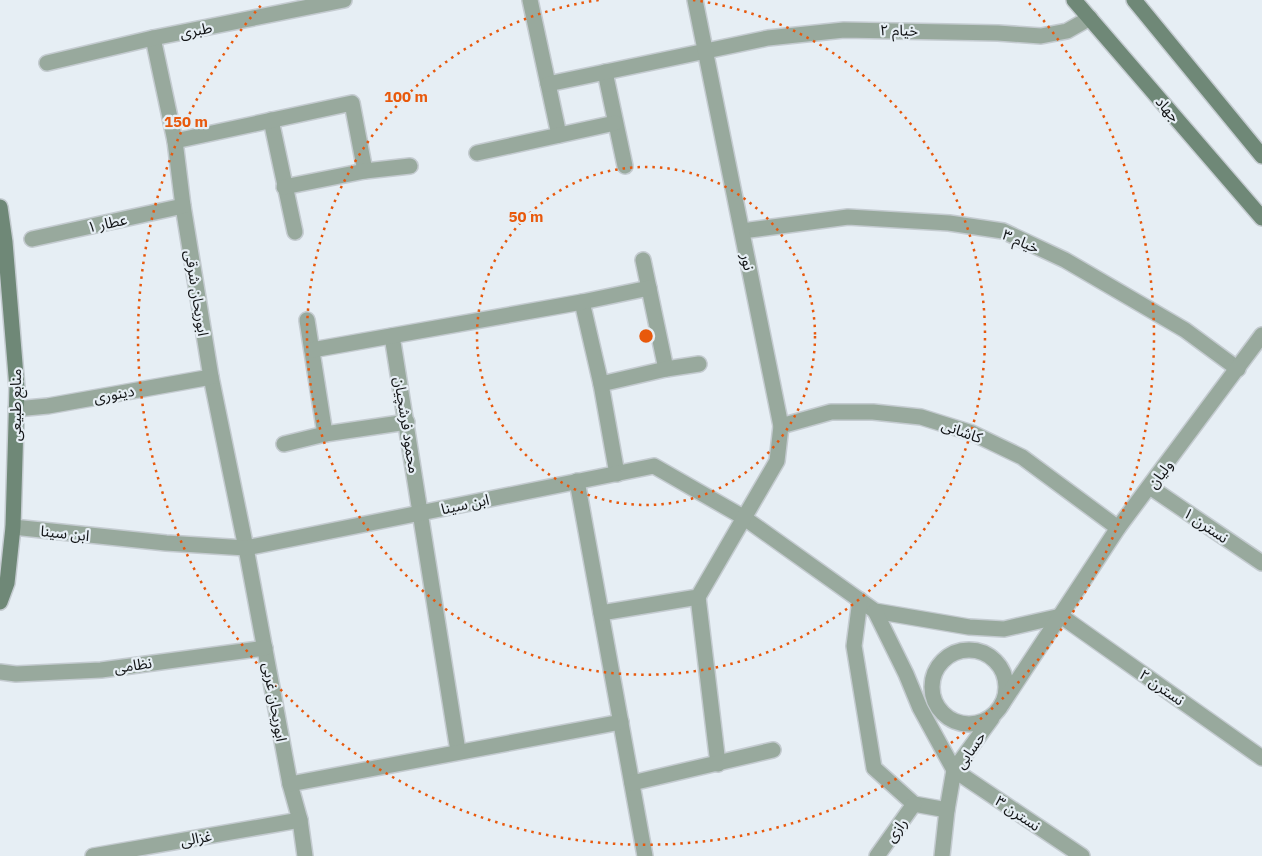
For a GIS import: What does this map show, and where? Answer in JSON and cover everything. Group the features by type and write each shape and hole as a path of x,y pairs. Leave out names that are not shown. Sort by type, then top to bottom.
{"main road":[{"name":"جهاد","path":"1074,0 1262,218"},
{"path":"1134,0 1262,156"},
{"name":"منابع طبیعی","path":"0,208 5,242 17,388 13,528 7,583 0,602"}],"street":[{"name":"طبری","path":"48,63 153,38 344,0"},
{"path":"530,0 559,135"},
{"name":"نور","path":"695,0 781,426 777,461 698,597"},
{"name":"خیام ۲","path":"548,84 768,38 844,30 989,32 1040,36 1067,31 1090,18"},
{"name":"ابوریحان شرقی","path":"153,38 175,141 183,206 211,376 246,548"},
{"path":"605,72 625,166"},
{"path":"175,141 352,103 365,172"},
{"path":"271,120 295,232"},
{"path":"477,153 615,123"},
{"path":"284,187 410,166"},
{"name":"عطار ۱","path":"32,239 183,206"},
{"name":"خیام ۳","path":"742,231 848,217 949,223 1003,231 1065,260 1185,330 1238,369"},
{"path":"642,260 666,369"},
{"path":"312,350 582,302 649,288"},
{"path":"582,302 601,384 617,474"},
{"path":"307,320 325,434"},
{"name":"ولیان","path":"1061,616 1118,528 1238,369 1262,334"},
{"name":"محمود فرشچیان","path":"392,336 458,751"},
{"path":"601,384 666,369 700,364"},
{"name":"دینوری","path":"16,409 48,406 211,376"},
{"name":"کاشانی","path":"781,426 830,412 873,412 921,416 972,433 1022,457 1118,528"},
{"path":"284,444 325,434 407,422"},
{"name":"ابن سینا","path":"13,528 166,543 246,548 654,466 743,517 876,611"},
{"path":"577,481 645,856"},
{"name":"نسترن ۱","path":"1150,487 1262,563"},
{"name":"ابوریحان غربی","path":"246,548 290,784 300,820 306,856"},
{"path":"601,614 698,597 718,764"},
{"path":"860,600 854,646 874,768 914,804 947,810"},
{"path":"876,611 969,627 1004,629 1061,616"},
{"path":"876,611 906,674 927,705 954,770"},
{"name":"حسابی","path":"942,856 954,770 1001,706 1061,616"},
{"name":"نسترن ۲","path":"1061,616 1262,758"},
{"path":"969,627 969,650"},
{"name":"نظامی","path":"0,672 16,674 102,670 265,648"},
{"path":"969,650 982,652 992,658 1005,676 1006,696 1001,706 990,718 981,723 972,725 962,724 950,720 927,705 932,677 938,666 946,657 957,652 969,650"},
{"path":"290,784 458,751 565,734 621,722"},
{"path":"632,784 773,750"},
{"name":"نسترن ۳","path":"954,770 1082,856"},
{"name":"رازی","path":"877,856 914,804"},
{"name":"غزالی","path":"93,856 300,820"}]}
